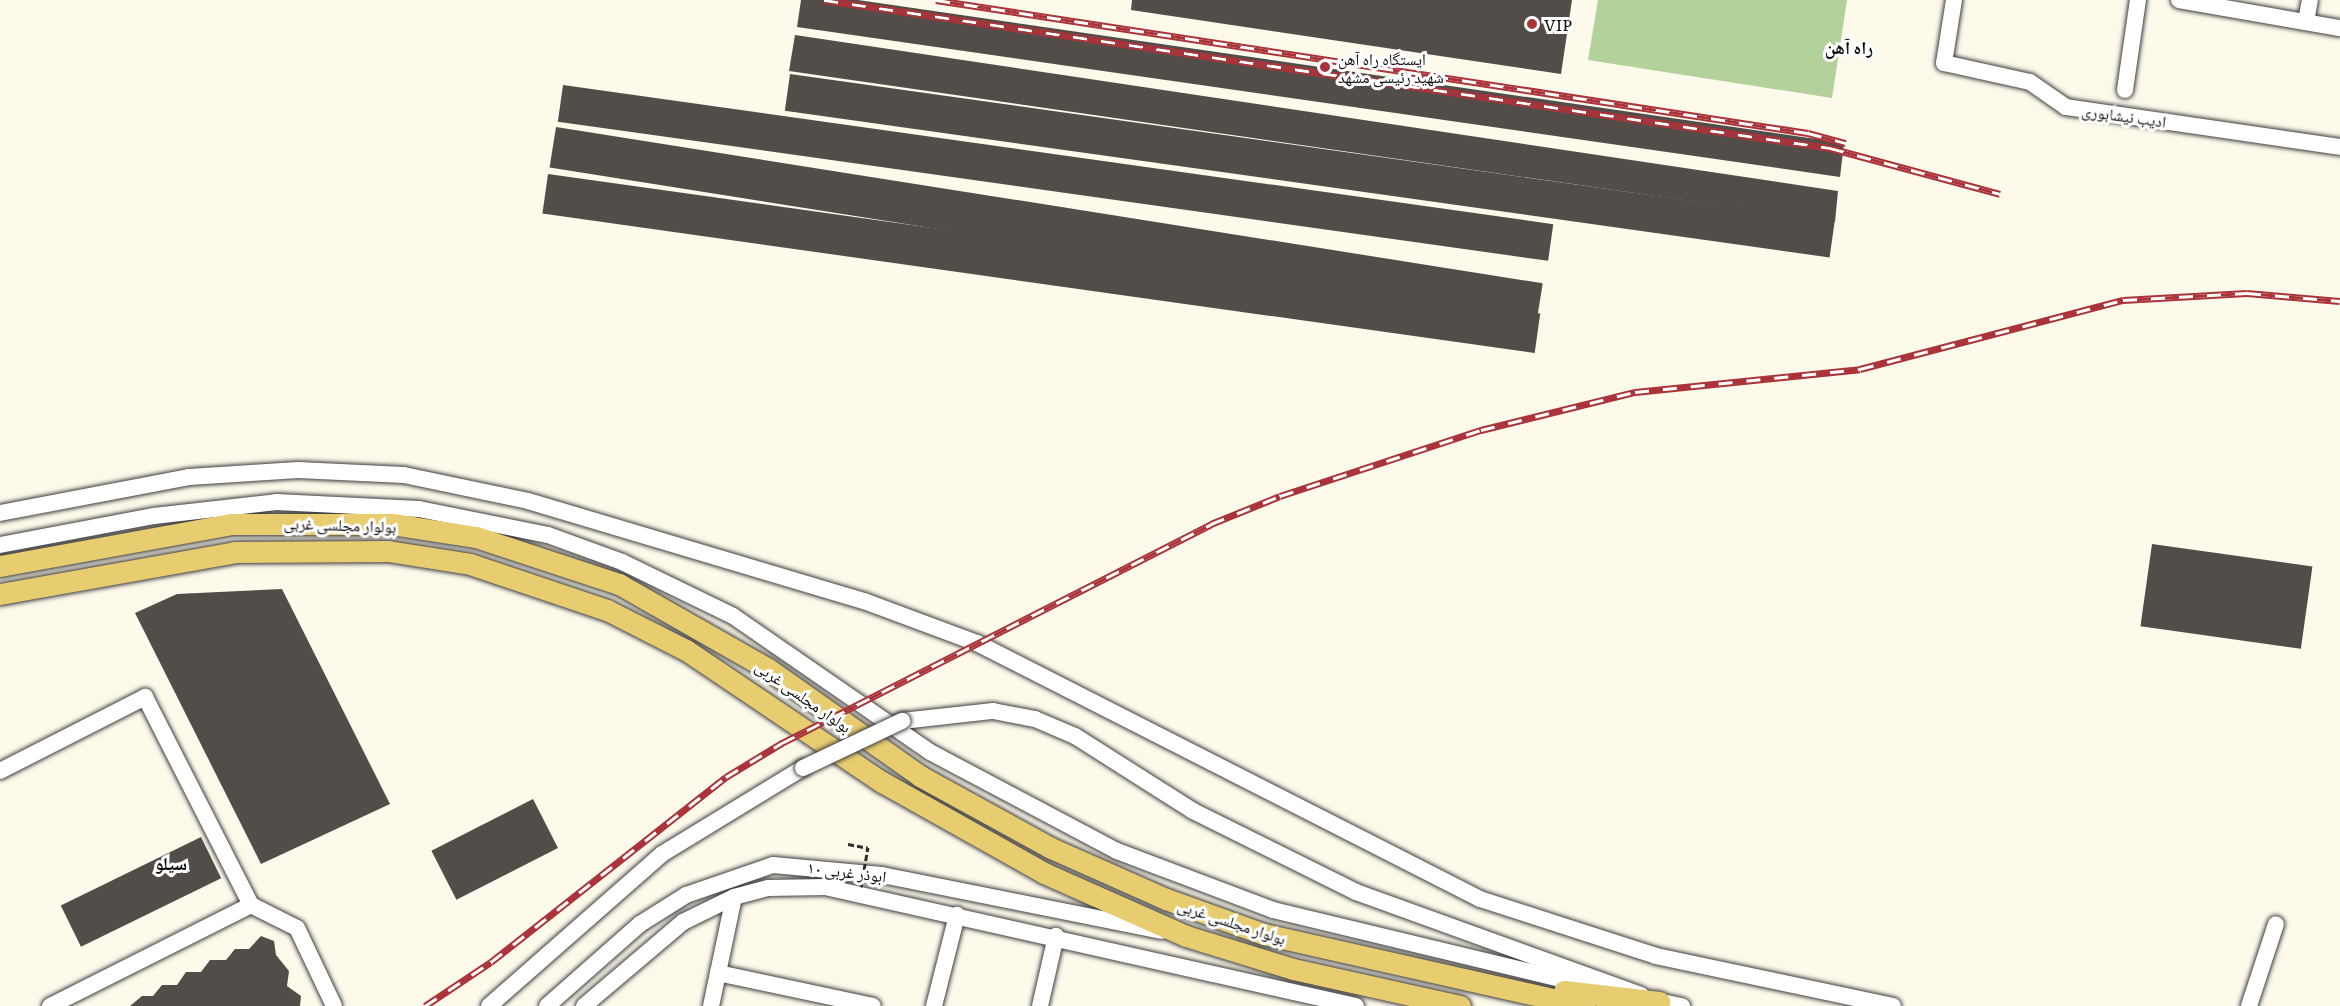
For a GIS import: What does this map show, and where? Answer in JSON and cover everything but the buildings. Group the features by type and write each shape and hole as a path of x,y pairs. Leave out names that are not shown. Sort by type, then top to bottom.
{"main road":[{"name":"بولوار مجلسی غربی","path":"0,566 232,524 303,520 392,524 476,537 554,558 619,584 702,629 920,776 1052,848 1166,899 1264,934 1584,1006"},
{"name":"بولوار مجلسی غربی","path":"0,594 224,553 301,548 388,551 523,580 606,610 686,650 962,831 1186,936 1293,969 1460,1006"},
{"path":"1456,979 1659,1002"}],"street":[{"name":"ادیب نیشابوری","path":"1954,0 1944,63 2030,82 2066,107 2340,147"},
{"path":"2126,90 2138,0"},
{"path":"2179,0 2340,28"},
{"path":"2306,22 2310,0"},
{"path":"0,513 189,477 298,470 404,475 528,501 864,601 976,643 1480,899 1656,956 1893,1006"},
{"path":"0,545 185,511 276,502 419,509 548,535 622,562 733,616 930,752 1118,851 1273,910 1682,1006"},
{"path":"0,771 145,697 251,905 297,928 334,1006"},
{"path":"489,1006 662,854 803,768 903,721 993,711 1035,719 1076,736 1202,816 1356,892 1659,1002"},
{"name":"ابوذر غربی ۱۰","path":"547,1006 640,924 686,895 773,865 882,874 1186,936"},
{"path":"584,1006 683,922 734,897 768,888 825,887 1056,936 1356,1006"},
{"path":"711,1006 734,897"},
{"path":"50,1006 251,905"},
{"path":"934,1006 957,915"},
{"path":"2249,1006 2276,924"},
{"path":"1040,1006 1056,936"},
{"path":"718,973 873,1006"}],"path":[{"path":"848,844 868,848 861,886"}],"green space":[{"path":"1598,0 1847,0 1832,98 1588,60"}],"railway":[{"path":"824,0 1830,148 2000,194"},
{"path":"936,0 1808,133 1846,143"},
{"path":"425,1006 491,962 726,777 782,743 1211,524 1280,496 1481,430 1635,392 1860,369 2123,300 2247,293 2340,301"}],"place":[{"name":"VIP","path":"1532,24"},
{"name":"ایستگاه راه آهن شهید رئیسی مشهد","path":"1325,67"}],"district":[{"name":"راه آهن","path":"1849,47"},
{"name":"سیلو","path":"171,863"}]}
